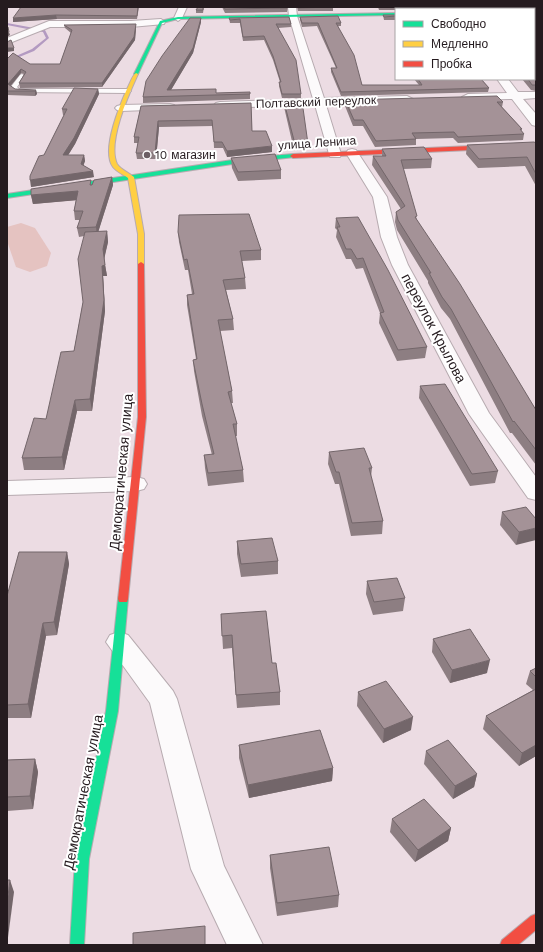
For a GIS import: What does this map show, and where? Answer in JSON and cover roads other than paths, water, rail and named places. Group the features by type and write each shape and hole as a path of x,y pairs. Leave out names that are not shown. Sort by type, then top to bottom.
{"street":[{"path":"178,18 183,7"},
{"path":"7,42 48,20 131,24 161,22 178,18 293,11 395,14"},
{"name":"переулок Крылова","path":"293,11 320,101 343,153 380,197 389,237 400,265 479,414 536,493"},
{"path":"131,177 115,165 112,156 121,108 161,22"},
{"path":"503,80 536,122"},
{"path":"453,97 536,95"},
{"name":"Полтавский переулок","path":"207,106 422,98"},
{"path":"121,108 184,106"},
{"name":"улица Ленина","path":"7,196 239,161 343,153 536,145"},
{"name":"Демократическая улица","path":"77,945 82,859 112,711 142,417 141,234 131,177"},
{"path":"7,488 136,484"},
{"path":"119,642 163,700 208,870 245,945"},
{"path":"508,945 536,921"}],"lane":[{"path":"22,76 13,88 18,91 128,91"}],"waterway":[{"path":"7,24 44,31 48,38 33,50 7,61"}],"place":[{"name":"10 магазин","path":"147,155"}]}
